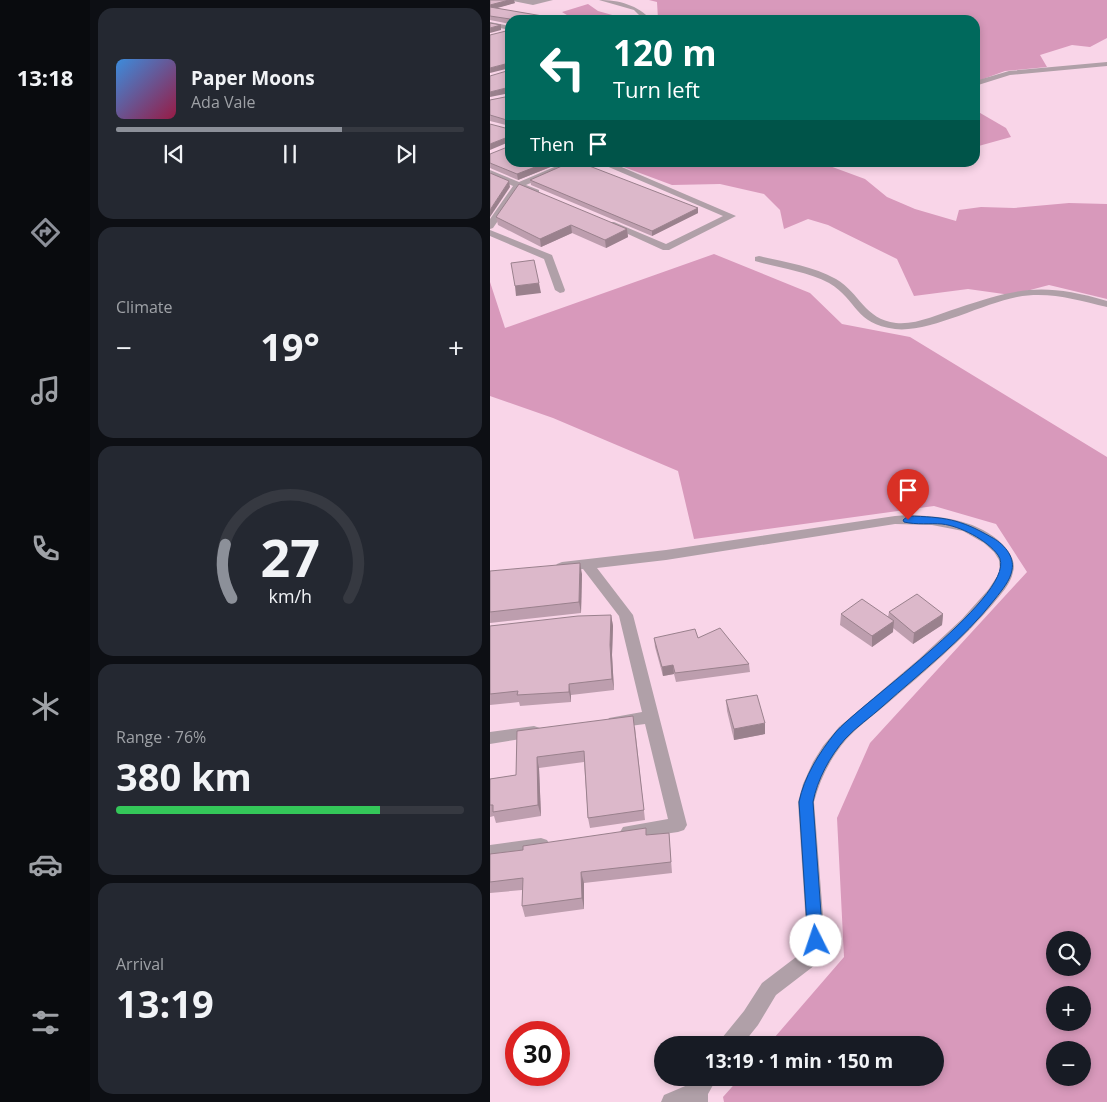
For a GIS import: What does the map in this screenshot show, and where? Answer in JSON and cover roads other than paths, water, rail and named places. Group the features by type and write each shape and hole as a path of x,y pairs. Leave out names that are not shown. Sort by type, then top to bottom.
{"street":[{"path":"511,0 533,3 550,0"},
{"path":"602,0 636,9 643,15"},
{"path":"490,24 505,27"},
{"path":"980,82 1009,73 1107,64"},
{"path":"490,226 518,185 563,167"},
{"path":"605,222 666,248 730,216 613,167"},
{"path":"490,173 544,196"},
{"path":"490,233 548,257 560,290"},
{"path":"759,259 831,280 845,290 866,316 875,322 888,326 900,327 920,324 993,300 1034,292 1070,294 1107,304"},
{"path":"548,568 666,555 895,520 922,519 944,521 966,528 984,536 1004,554 1007,568 1004,580 978,612 949,641 841,735 818,768 809,787 806,802 816,941 812,956 769,988 751,1018 737,1036"},
{"path":"587,565 626,615 678,825 612,835"},
{"path":"607,617 626,615"},
{"path":"595,724 652,717"},
{"path":"490,738 547,730"},
{"path":"490,853 556,843"},
{"path":"671,1102 701,1090"}]}
